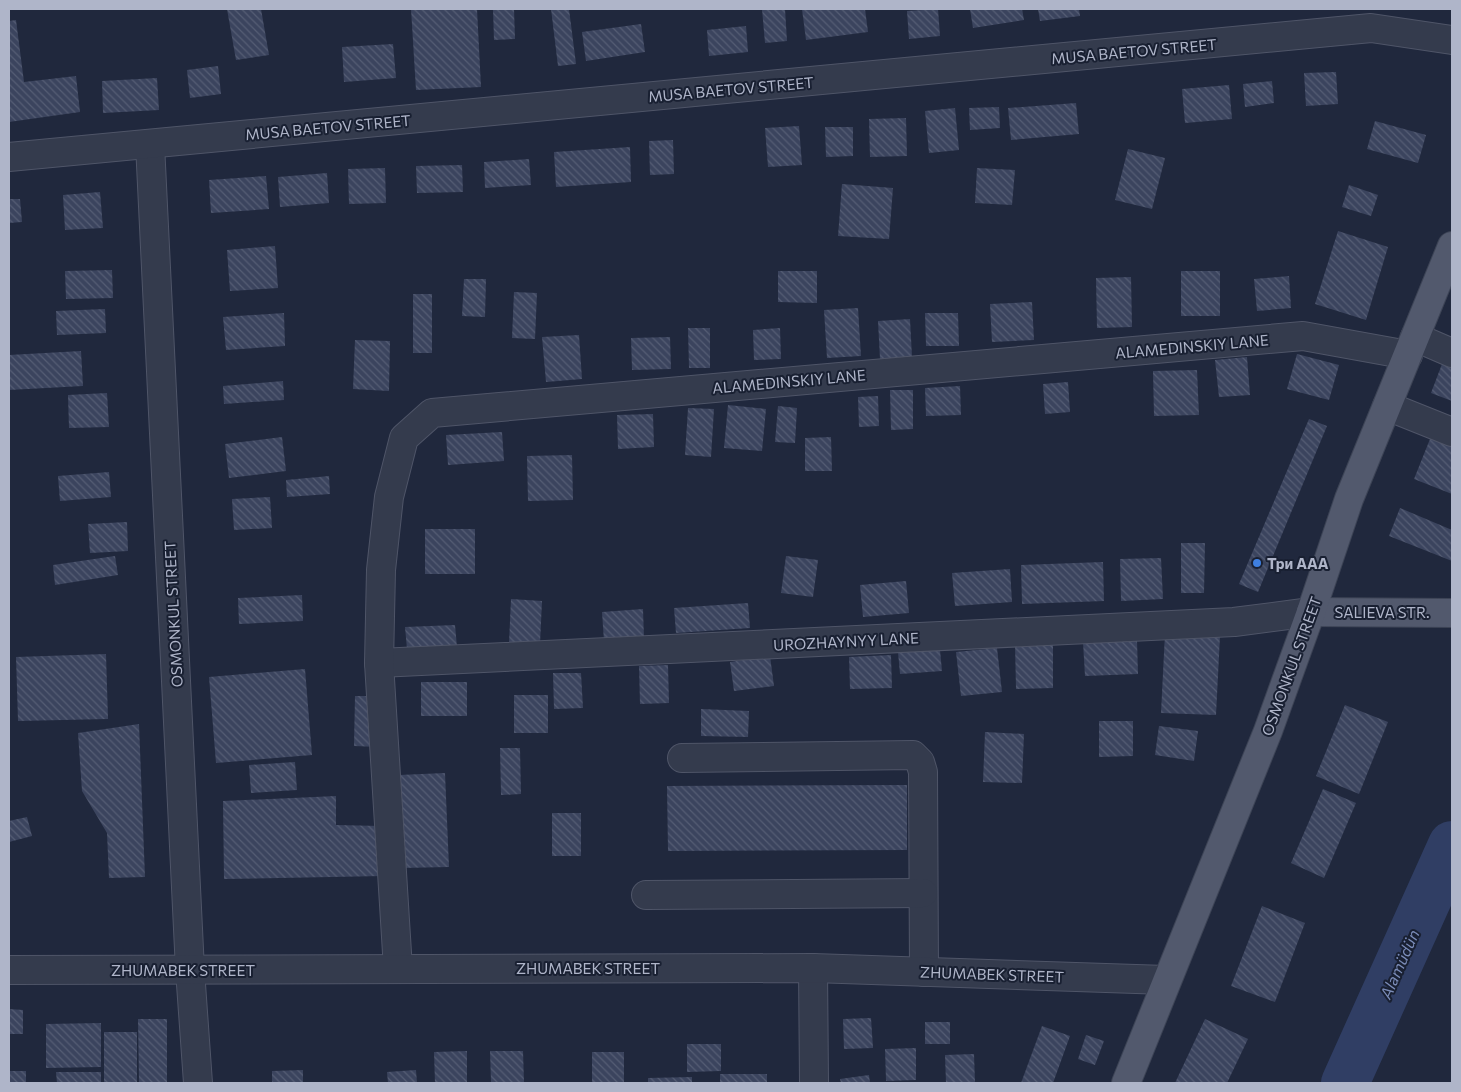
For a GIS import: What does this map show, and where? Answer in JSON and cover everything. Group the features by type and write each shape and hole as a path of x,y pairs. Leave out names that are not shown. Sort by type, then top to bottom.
{"main road":[{"name":"OSMONKUL STREET","path":"1126,1083 1268,731 1312,612 1349,499 1452,246"},
{"name":"SALIEVA STR.","path":"1312,612 1452,613"}],"street":[{"name":"MUSA BAETOV STREET","path":"9,157 1371,28 1452,40"},
{"name":"OSMONKUL STREET","path":"150,144 190,970 198,1083"},
{"name":"ALAMEDINSKIY LANE","path":"398,969 379,663 381,570 390,497 404,438 432,413 1303,336 1411,346 1452,353"},
{"path":"1387,406 1452,432"},
{"name":"UROZHAYNYY LANE","path":"379,663 1234,622 1312,612"},
{"path":"682,758 913,755 920,762 923,772 924,972"},
{"path":"646,895 923,893"},
{"name":"ZHUMABEK STREET","path":"9,970 813,968 1166,980"},
{"path":"813,968 814,1083"}],"building":[{"path":"227,9 261,9 269,55 236,60"},
{"path":"411,9 477,9 481,87 416,90"},
{"path":"493,9 514,9 515,39 494,40"},
{"path":"551,9 569,9 576,64 558,66"},
{"path":"762,9 785,9 787,41 765,43"},
{"path":"802,9 865,9 868,32 806,40"},
{"path":"938,9 940,36 909,39 907,11"},
{"path":"970,9 1022,9 1024,20 973,28"},
{"path":"1038,9 1079,9 1080,16 1040,21"},
{"path":"16,20 24,82 76,76 80,112 9,122 9,21"},
{"path":"641,24 645,52 586,61 582,32"},
{"path":"746,26 748,52 709,56 707,30"},
{"path":"393,44 396,78 344,82 342,47"},
{"path":"218,66 221,94 190,98 187,70"},
{"path":"1336,72 1338,104 1306,106 1304,73"},
{"path":"157,78 159,110 103,113 102,81"},
{"path":"1272,81 1274,103 1245,107 1243,84"},
{"path":"1229,85 1232,119 1185,123 1182,89"},
{"path":"1076,103 1079,134 1011,140 1008,108"},
{"path":"999,107 1000,128 970,130 969,108"},
{"path":"955,108 959,150 929,153 925,111"},
{"path":"906,118 907,156 870,157 869,119"},
{"path":"1375,121 1426,135 1418,163 1367,149"},
{"path":"799,126 802,165 768,167 765,128"},
{"path":"825,127 853,127 853,156 826,157"},
{"path":"673,140 674,174 650,175 649,141"},
{"path":"630,147 631,182 556,187 554,152"},
{"path":"1128,149 1165,158 1152,209 1115,200"},
{"path":"529,159 531,185 485,188 484,162"},
{"path":"462,165 463,192 417,193 416,166"},
{"path":"385,168 386,203 349,204 348,169"},
{"path":"977,168 1015,170 1012,205 975,203"},
{"path":"327,173 329,203 280,207 278,177"},
{"path":"266,176 269,209 211,213 209,180"},
{"path":"842,184 893,188 889,239 838,236"},
{"path":"1349,185 1378,195 1371,216 1342,207"},
{"path":"100,192 103,228 65,230 63,195"},
{"path":"9,199 20,199 22,222 9,223"},
{"path":"1338,231 1388,247 1366,320 1315,304"},
{"path":"275,246 278,288 230,291 227,250"},
{"path":"112,270 113,298 66,299 65,271"},
{"path":"778,271 817,271 817,303 778,302"},
{"path":"1181,271 1220,271 1220,316 1181,316"},
{"path":"1289,276 1291,308 1257,311 1254,279"},
{"path":"1131,277 1132,327 1097,328 1096,278"},
{"path":"464,279 486,279 485,317 462,316"},
{"path":"514,292 537,293 535,339 512,338"},
{"path":"413,294 432,294 432,353 413,353"},
{"path":"1032,302 1034,340 992,342 990,304"},
{"path":"858,308 861,356 827,358 824,310"},
{"path":"105,309 106,333 57,335 56,311"},
{"path":"284,313 285,346 226,350 223,317"},
{"path":"925,313 958,313 959,346 926,346"},
{"path":"910,319 912,357 880,359 878,321"},
{"path":"688,328 710,328 710,368 689,368"},
{"path":"780,328 781,359 754,360 753,330"},
{"path":"579,335 582,379 546,382 542,337"},
{"path":"670,337 671,369 632,370 631,338"},
{"path":"355,340 390,341 389,391 353,389"},
{"path":"81,351 83,386 9,390 9,355"},
{"path":"1297,354 1339,365 1329,400 1287,389"},
{"path":"1247,357 1250,395 1219,397 1215,360"},
{"path":"1442,364 1452,368 1452,401 1431,393"},
{"path":"1197,370 1199,415 1154,416 1153,371"},
{"path":"283,381 284,400 224,404 223,386"},
{"path":"1068,382 1070,412 1045,414 1043,384"},
{"path":"960,386 961,415 926,416 925,388"},
{"path":"890,390 913,390 913,429 891,430"},
{"path":"107,393 109,427 69,428 68,395"},
{"path":"878,396 879,426 859,427 858,397"},
{"path":"728,405 766,409 762,451 724,448"},
{"path":"778,406 797,408 795,443 775,442"},
{"path":"688,408 714,409 711,457 685,455"},
{"path":"653,414 654,447 618,449 617,415"},
{"path":"1309,419 1327,426 1258,592 1239,584"},
{"path":"1434,429 1452,436 1452,494 1414,479"},
{"path":"502,432 504,461 448,465 446,435"},
{"path":"282,437 286,471 229,478 225,444"},
{"path":"831,437 832,471 805,471 805,438"},
{"path":"572,455 573,500 528,501 527,456"},
{"path":"109,472 111,497 60,501 58,476"},
{"path":"329,476 330,494 287,497 286,480"},
{"path":"270,497 272,528 234,530 232,499"},
{"path":"1400,508 1452,530 1452,561 1389,536"},
{"path":"127,522 128,551 90,553 88,524"},
{"path":"425,529 475,529 475,574 425,574"},
{"path":"1181,543 1205,543 1204,593 1181,593"},
{"path":"115,556 118,575 55,585 53,565"},
{"path":"786,556 818,560 813,597 781,593"},
{"path":"1161,558 1163,599 1121,601 1120,559"},
{"path":"1103,562 1104,601 1022,604 1021,565"},
{"path":"1010,569 1012,602 955,606 952,573"},
{"path":"906,581 909,613 863,617 860,585"},
{"path":"302,595 303,621 239,624 238,598"},
{"path":"511,599 542,601 540,644 509,643"},
{"path":"748,603 750,628 676,633 674,608"},
{"path":"643,609 644,638 604,641 602,612"},
{"path":"455,625 457,647 407,649 405,627"},
{"path":"1165,633 1220,636 1216,715 1161,713"},
{"path":"1137,640 1138,674 1085,676 1083,642"},
{"path":"1053,643 1053,688 1016,689 1015,644"},
{"path":"997,648 1002,692 961,696 956,652"},
{"path":"940,650 942,671 900,674 898,652"},
{"path":"106,654 108,719 18,721 16,657"},
{"path":"891,655 892,688 850,689 849,657"},
{"path":"770,656 774,686 734,691 730,662"},
{"path":"668,665 669,703 640,704 639,666"},
{"path":"305,669 312,755 216,763 209,677"},
{"path":"553,673 581,673 583,708 554,709"},
{"path":"421,682 467,682 467,716 421,716"},
{"path":"514,695 548,695 548,733 514,733"},
{"path":"355,696 379,696 378,747 354,746"},
{"path":"1345,705 1388,722 1359,794 1316,776"},
{"path":"701,709 749,711 748,737 701,736"},
{"path":"1099,721 1133,721 1133,756 1099,757"},
{"path":"139,724 145,877 109,878 107,833 82,791 78,733"},
{"path":"1159,726 1198,731 1194,761 1155,755"},
{"path":"985,732 1024,734 1022,783 983,782"},
{"path":"500,748 520,748 521,794 501,795"},
{"path":"295,762 297,790 251,793 249,765"},
{"path":"445,773 449,867 402,868 399,775"},
{"path":"907,785 907,850 668,851 667,786"},
{"path":"1323,789 1356,803 1324,878 1291,863"},
{"path":"336,796 336,825 381,826 383,876 224,879 223,801"},
{"path":"552,813 581,813 581,856 552,856"},
{"path":"27,817 32,836 9,842 9,821"},
{"path":"1262,906 1305,923 1275,1002 1231,986"},
{"path":"9,1009 23,1010 23,1034 9,1034"},
{"path":"871,1018 873,1048 844,1049 843,1019"},
{"path":"138,1019 167,1019 167,1083 139,1083"},
{"path":"1205,1019 1248,1039 1227,1083 1175,1083"},
{"path":"925,1022 950,1022 950,1044 925,1044"},
{"path":"101,1023 101,1067 46,1068 46,1024"},
{"path":"1042,1026 1070,1036 1053,1083 1021,1083"},
{"path":"104,1032 137,1032 137,1083 104,1083"},
{"path":"1086,1035 1104,1041 1095,1065 1078,1059"},
{"path":"687,1044 721,1044 721,1071 687,1072"},
{"path":"916,1048 916,1080 886,1081 885,1049"},
{"path":"467,1051 467,1083 435,1083 434,1052"},
{"path":"490,1051 523,1051 524,1083 491,1083"},
{"path":"592,1052 624,1052 624,1083 592,1083"},
{"path":"974,1054 975,1083 946,1083 945,1055"},
{"path":"303,1070 303,1083 272,1083 272,1071"},
{"path":"416,1070 417,1083 388,1083 387,1072"},
{"path":"9,1071 26,1071 26,1083 9,1083"},
{"path":"56,1072 101,1072 101,1083 57,1083"},
{"path":"720,1074 767,1074 767,1083 720,1083"},
{"path":"869,1075 870,1083 841,1083 840,1079"},
{"path":"692,1077 692,1083 648,1083 648,1078"}],"waterway":[{"name":"Alamüdün","path":"1345,1083 1452,845"}],"place":[{"name":"Три ААА","path":"1257,563"}]}
